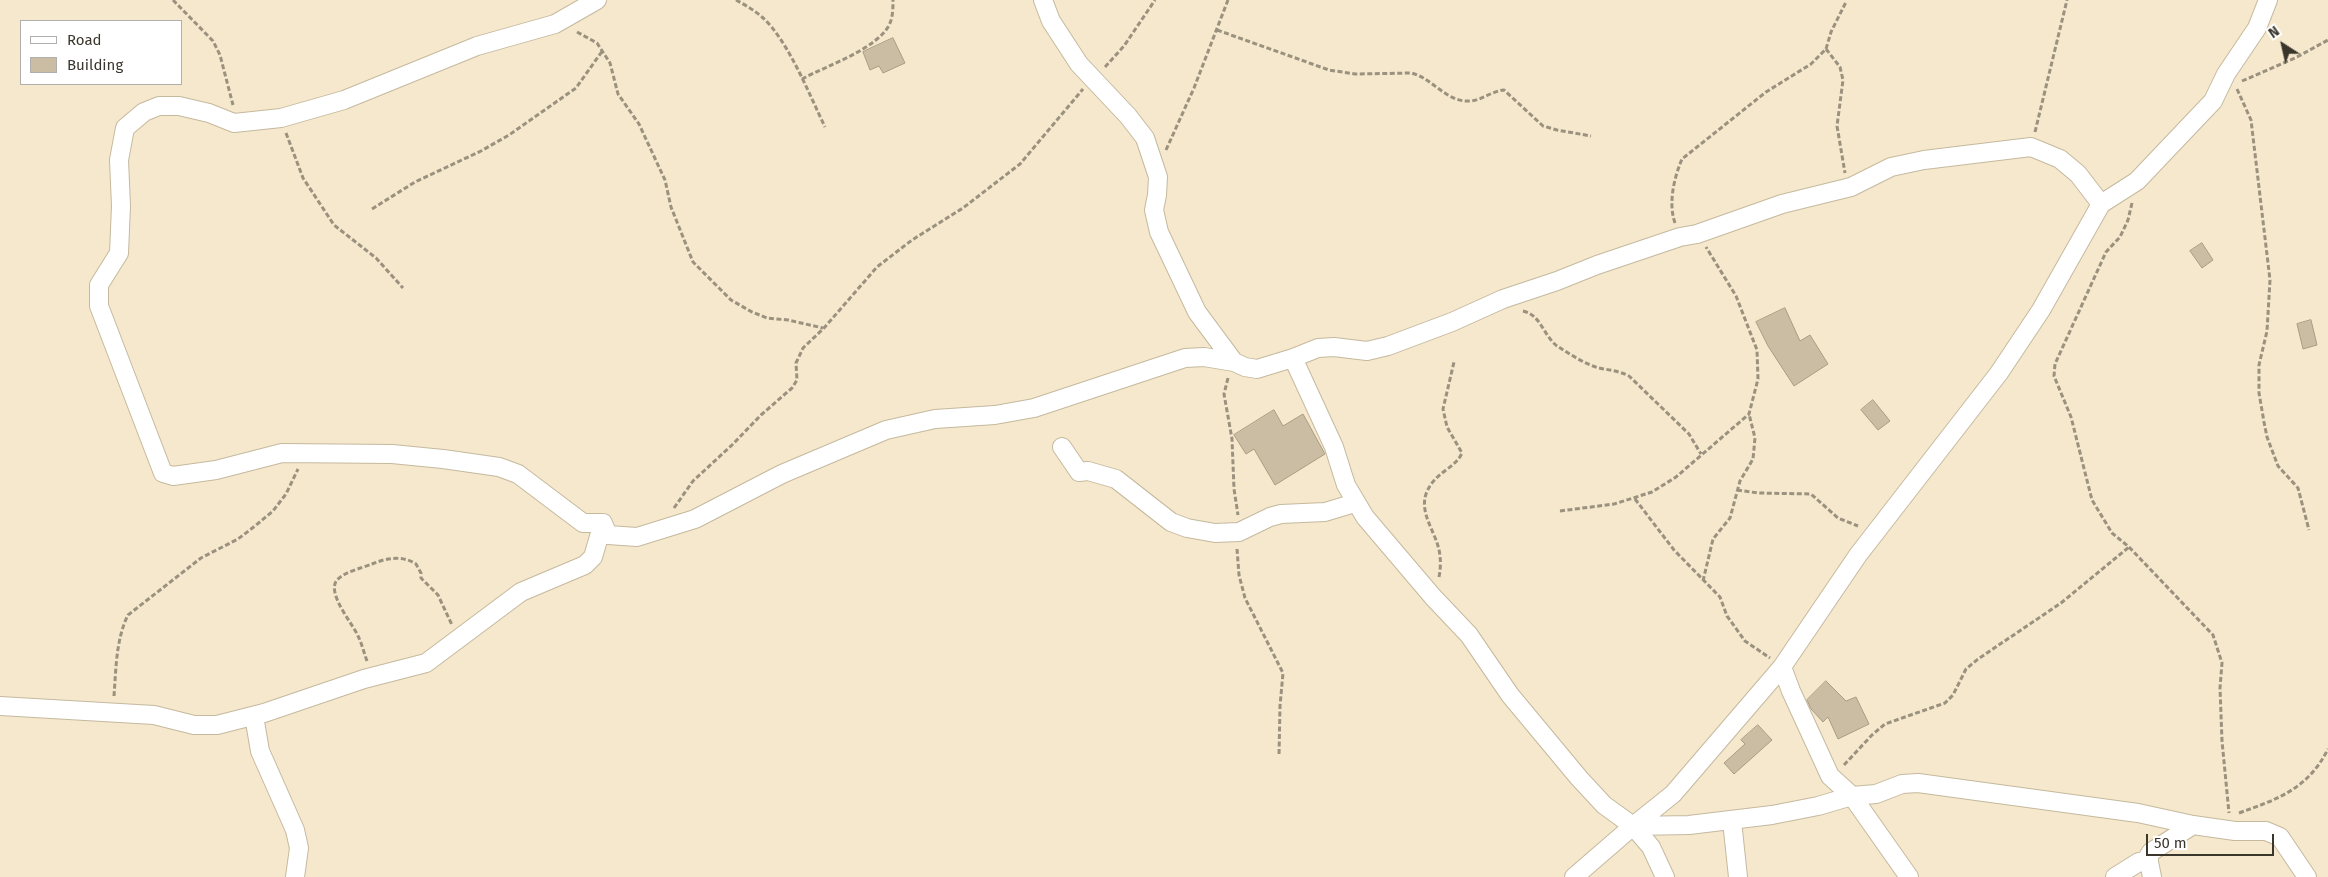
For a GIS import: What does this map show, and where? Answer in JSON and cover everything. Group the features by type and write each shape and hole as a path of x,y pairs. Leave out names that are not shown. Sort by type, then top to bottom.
{"street":[{"path":"597,0 555,24 477,46 344,100 281,118 234,123 209,113 179,106 159,106 144,112 125,128 119,160 121,206 119,253 99,285 99,306 163,473 167,476 182,476 216,470 266,456 306,453 392,454 499,467 518,474 554,498 583,523 603,523"},
{"path":"1043,0 1052,21 1079,64 1140,131 1158,176 1154,210 1158,232 1197,312 1234,362"},
{"path":"1574,877 1673,794 1782,667 1881,524 1942,449 1999,373 2046,301 2101,204 2137,181 2212,101 2226,74 2256,28 2268,0"},
{"path":"603,523 608,535 621,538 637,538 708,514 782,474 886,430 935,419 995,415 1034,408 1185,358 1204,357 1234,362 1257,369 1318,348 1334,346 1367,351 1388,346 1452,322 1503,299 1782,204 1851,187 1891,167 1924,160 2031,147 2060,159 2078,174 2101,204"},
{"path":"1293,358 1334,447 1341,471 1355,503 1433,597 1469,635 1510,696 1578,778 1604,805 1633,826 1651,846 1665,877"},
{"path":"1062,447 1079,472 1088,471 1116,479 1171,522 1187,528 1215,533 1239,532 1270,517 1281,514 1325,512 1355,503"},
{"path":"0,706 154,715 194,725 217,725 254,716 378,676 426,663 521,592 585,565 593,557 603,523"},
{"path":"1782,667 1830,776 1852,796 1909,877"},
{"path":"254,716 260,751 295,830 299,848 295,877"},
{"path":"1633,826 1689,825 1732,821 1818,806 1852,796 1876,794 1902,784 1918,783 2138,813 2192,825 2235,831 2274,833 2280,837 2307,877"},
{"path":"1732,821 1738,877"},
{"path":"2152,877 2149,860 2151,852 2192,825"},
{"path":"2115,877 2138,862 2149,860"}],"path":[{"path":"173,0 213,41 220,55 233,104 242,123"},
{"path":"736,0 763,18 788,53 824,127"},
{"path":"802,79 867,46 883,34 891,23 893,0"},
{"path":"662,530 693,481 726,452 761,415 792,388 797,380 796,363 803,348 824,328 867,278 891,255 963,208 1020,164 1092,78 1118,53 1155,0"},
{"path":"1158,176 1164,155 1194,88 1228,0"},
{"path":"2031,147 2067,0"},
{"path":"1703,581 1713,539 1730,518 1743,474 1753,459 1755,438 1749,414 1758,379 1757,350 1732,288 1672,215 1672,196 1678,169 1682,159 1766,92 1811,64 1826,49 1831,32 1846,2"},
{"path":"555,24 592,39 603,50 612,70 618,94 639,124 665,180 671,207 694,262 731,300 752,312 767,318 788,320 824,328"},
{"path":"1217,30 1329,70 1355,74 1411,73 1420,75 1455,99 1476,100 1491,93 1504,90 1543,126 1591,136"},
{"path":"2309,530 2298,488 2278,466 2267,437 2259,392 2259,365 2267,331 2270,280 2251,120 2235,84 2297,57 2328,40"},
{"path":"1826,49 1842,73 1842,94 1836,126 1842,165 1851,187"},
{"path":"372,208 415,182 481,151 509,135 576,88 603,50"},
{"path":"281,118 290,148 303,178 334,225 376,258 403,288"},
{"path":"2137,181 2128,220 2120,237 2106,252 2055,364 2054,376 2071,416 2092,500 2112,533 2129,547 2213,635 2222,663 2220,688 2222,741 2229,817 2273,800 2300,786 2317,769 2328,749"},
{"path":"1503,299 1517,310 1532,314 1541,324 1546,336 1570,354 1598,368 1621,372 1629,376 1689,434 1701,454"},
{"path":"1234,362 1226,382 1224,394 1232,439 1239,532 1238,560 1240,585 1251,612 1283,673 1279,755"},
{"path":"1433,597 1439,579 1440,562 1438,545 1428,521 1424,502 1432,483 1440,472 1457,461 1462,453 1447,427 1443,409 1454,362"},
{"path":"1560,511 1635,499 1652,492 1676,477 1749,414"},
{"path":"120,712 114,701 115,680 123,626 128,615 201,558 238,539 273,511 286,494 306,453"},
{"path":"1737,490 1758,494 1811,494 1838,518 1856,526 1881,524"},
{"path":"1635,499 1657,530 1720,597 1727,616 1745,641 1782,667"},
{"path":"1830,776 1886,724 1945,703 1953,696 1966,669 2061,603 2129,547"},
{"path":"378,676 369,666 358,636 336,596 334,586 341,577 391,558 411,561 420,568 421,578 425,584 438,595 450,624 466,633"}],"building":[{"path":"893,38 905,63 883,73 879,66 870,70 863,52"},
{"path":"2202,243 2213,260 2202,268 2190,251"},
{"path":"1785,308 1800,341 1810,335 1828,364 1794,386 1768,346 1756,322"},
{"path":"2311,320 2317,345 2303,349 2297,324"},
{"path":"1873,400 1890,421 1878,430 1861,410"},
{"path":"1274,410 1283,426 1303,414 1325,454 1275,485 1254,449 1246,454 1234,435"},
{"path":"1826,681 1846,701 1856,697 1869,724 1838,739 1828,717 1823,722 1811,709 1807,700"},
{"path":"1758,725 1772,740 1734,774 1724,763 1745,744 1741,740"}]}
